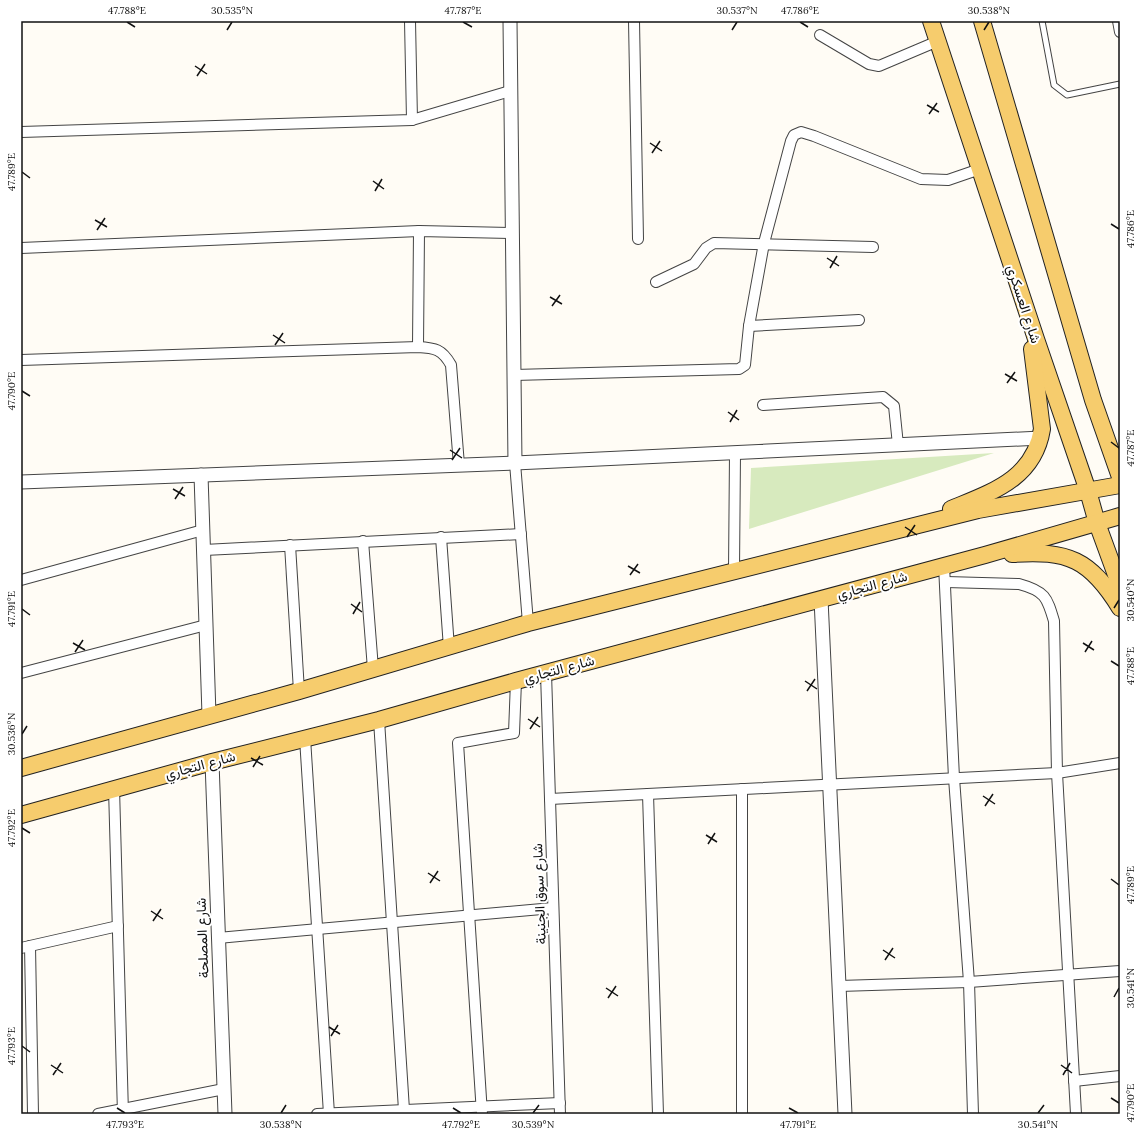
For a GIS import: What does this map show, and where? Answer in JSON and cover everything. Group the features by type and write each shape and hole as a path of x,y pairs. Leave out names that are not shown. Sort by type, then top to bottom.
{"main road":[{"name":"شارع العسكري","path":"931,21 1026,310 1088,491 1097,523 1120,586"},
{"path":"982,21 1093,400 1120,477"},
{"path":"911,527 1006,484 1029,463 1034,456 1041,438 1042,429 1026,310"},
{"path":"1093,400 1109,428 1120,441"},
{"path":"21,768 299,691 449,648 528,623 978,510 1120,485"},
{"name":"شارع التجاري","path":"21,815 114,788 379,720 516,681 981,556 1120,516"},
{"path":"981,556 1037,552 1055,554 1070,558 1088,568 1101,580 1120,608"}],"street":[{"path":"410,21 412,120"},
{"path":"510,21 515,463 528,623"},
{"path":"634,21 638,239"},
{"path":"1118,21 1120,32"},
{"path":"820,35 869,64 879,66 938,41"},
{"path":"21,132 412,120 510,91"},
{"path":"514,375 739,369 745,365 749,326 764,243 791,141 794,135 801,132 921,179 948,180 980,170"},
{"path":"21,248 419,231 512,233"},
{"path":"418,346 419,231"},
{"path":"656,282 694,264 706,248 714,243 764,243 873,247"},
{"path":"749,326 859,320"},
{"path":"21,360 418,346 436,348 447,358 451,365 459,465"},
{"path":"763,405 882,397 894,406 898,445"},
{"path":"21,482 515,463 1041,438"},
{"path":"734,571 735,453"},
{"path":"201,475 210,715"},
{"path":"21,580 203,530"},
{"path":"204,550 521,534"},
{"path":"441,537 449,648"},
{"path":"363,541 373,669"},
{"path":"290,545 299,691"},
{"path":"944,565 946,582 954,778 969,982 973,1114"},
{"path":"946,582 1019,584 1040,592 1045,598 1054,621 1056,637 1057,773 1076,1114"},
{"path":"821,599 844,1114"},
{"path":"21,673 206,625"},
{"name":"شارع سوق الجنينة","path":"546,673 560,1114"},
{"path":"481,1110 458,743 514,733 516,681"},
{"path":"379,720 404,1110"},
{"path":"305,738 328,1114"},
{"name":"شارع المصلحة","path":"212,762 225,1114"},
{"path":"550,799 1057,773 1120,763"},
{"path":"114,788 123,1111"},
{"path":"742,789 742,1114"},
{"path":"648,794 658,1114"},
{"path":"218,938 553,908"},
{"path":"33,1114 26,947 118,926"},
{"path":"839,986 969,982 1120,971"},
{"path":"1074,1081 1120,1076"},
{"path":"98,1114 123,1111 224,1089"},
{"path":"317,1114 404,1110 481,1110 560,1103"}],"lane":[{"path":"1042,21 1054,85 1067,95 1120,84"}],"green space":[{"path":"994,453 749,529 751,468"}]}
